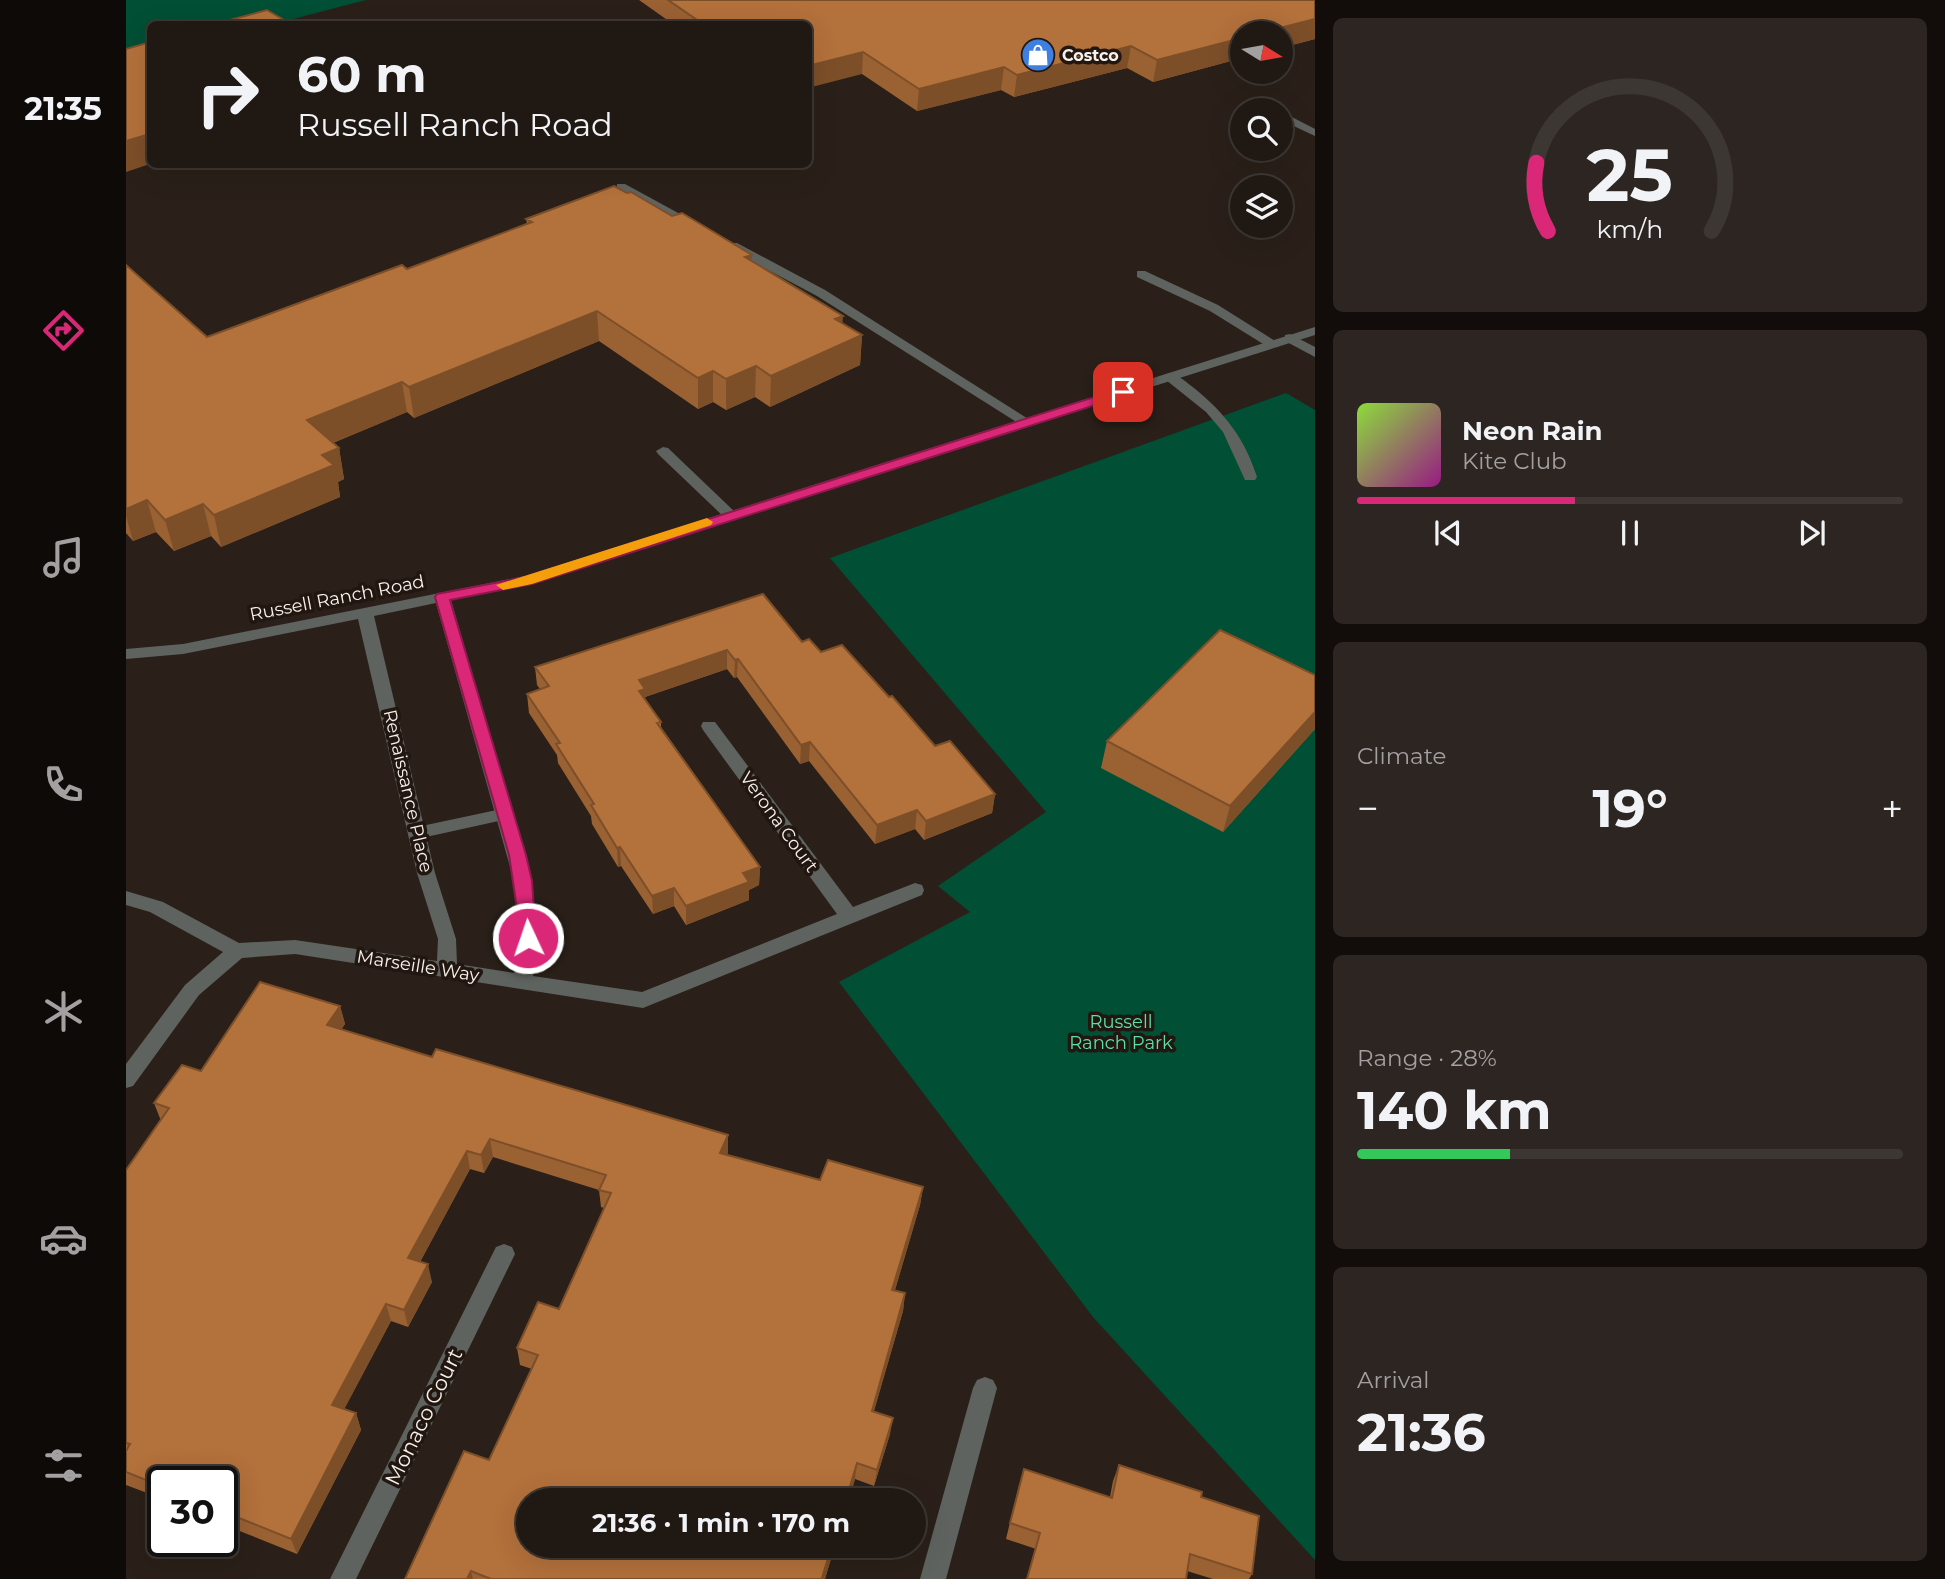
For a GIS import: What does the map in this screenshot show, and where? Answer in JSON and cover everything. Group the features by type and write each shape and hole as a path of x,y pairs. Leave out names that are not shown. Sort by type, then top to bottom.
{"street":[{"path":"1293,122 1315,133"},
{"path":"621,186 821,293 1027,422"},
{"path":"1141,274 1214,307 1273,344"},
{"name":"Russell Ranch Road","path":"126,654 183,649 527,580 1315,331"},
{"path":"1290,338 1315,354"},
{"path":"1171,377 1220,415 1242,446 1250,477"},
{"path":"663,451 730,515"},
{"path":"442,597 523,881 528,957 521,982"},
{"name":"Renaissance Place","path":"365,613 418,833 447,939 447,969"},
{"name":"Verona Court","path":"709,726 850,917"},
{"path":"418,833 506,814"},
{"name":"Marseille Way","path":"237,951 295,947 643,1000 915,890"},
{"path":"126,898 156,907 237,951 192,990 126,1080"},
{"name":"Monaco Court","path":"343,1579 504,1254"},
{"path":"933,1579 985,1388"}],"green space":[{"path":"126,0 366,0 286,21 147,21 147,51 126,55"},
{"name":"Russell Ranch Park","path":"1286,393 1315,410 1315,1560 1093,1317 839,982 970,912 938,886 1046,812 830,558"}],"building":[{"name":"Costco","path":"668,0 1315,0 1315,19 1293,25 1293,21 1230,21 1230,41 1157,60 1131,46 1017,75 1004,67 919,89 863,52 812,65 812,21 699,21"},
{"path":"267,10 286,21 226,21"},
{"path":"147,43 147,135 126,141 126,49"},
{"path":"614,186 627,193 631,192 672,216 682,213 752,255 745,257 843,316 835,319 862,335 771,376 756,366 726,379 713,371 698,378 597,311 409,387 402,382 307,420 339,448 322,455 334,465 214,515 203,504 165,520 147,500 126,509 126,265 207,337 402,265 407,269 532,222 526,219"},
{"path":"763,594 802,642 809,639 821,652 842,645 889,697 892,696 935,746 950,741 995,794 926,821 917,810 877,825 810,742 801,745 738,659 735,660 727,650 639,680 645,689 639,691 661,722 657,723 760,867 743,873 749,882 686,906 674,888 652,896 620,847 617,848 591,805 594,804 556,744 560,743 527,694 549,686 535,667"},
{"path":"1220,630 1315,675 1315,712 1230,806 1107,741"},
{"path":"260,982 340,1006 327,1025 432,1057 436,1049 728,1135 720,1153 820,1180 828,1160 923,1187 892,1290 905,1293 872,1411 893,1418 877,1470 857,1463 850,1488 516,1488 516,1558 828,1558 822,1578 824,1579 491,1579 471,1571 467,1579 405,1579 464,1451 489,1460 538,1355 517,1348 538,1302 559,1309 611,1193 599,1190 606,1175 490,1139 481,1155 467,1151 408,1258 428,1264 404,1310 386,1304 332,1405 356,1413 291,1539 238,1517 238,1466 147,1466 147,1481 126,1472 126,1451 130,1444 126,1443 126,1170 169,1108 154,1103 182,1065 201,1071"},
{"path":"1119,1465 1202,1492 1201,1497 1259,1516 1252,1574 1190,1554 1186,1579 1027,1579 1040,1533 1010,1523 1024,1469 1112,1498"}],"slow traffic":[{"path":"503,585 527,580 707,522"}],"place":[{"name":"Costco","path":"1038,55"}],"route":[{"path":"528,938 523,881 517,855 442,597 527,580 1123,392"}]}
